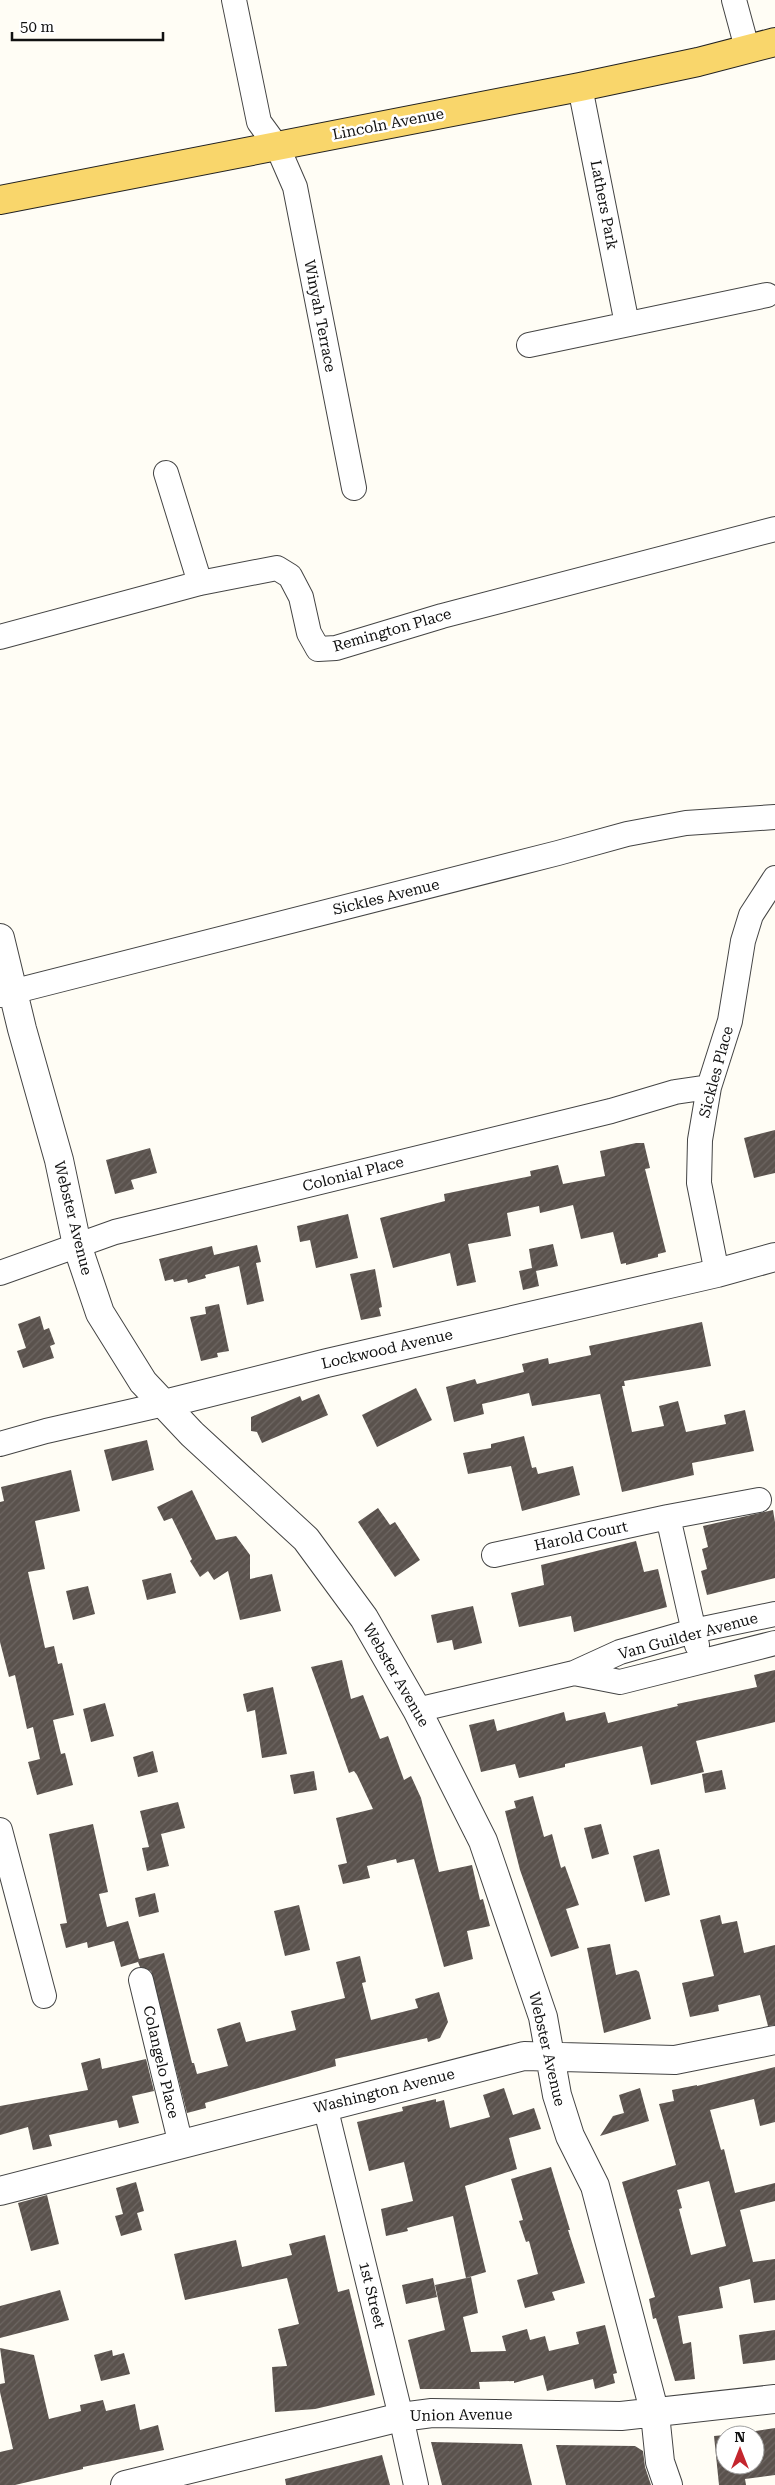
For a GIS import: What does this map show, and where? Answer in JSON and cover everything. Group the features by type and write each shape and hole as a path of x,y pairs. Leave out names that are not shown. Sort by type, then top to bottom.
{"main road":[{"name":"Lincoln Avenue","path":"0,200 256,150 278,148 580,87 698,62 775,42"}],"street":[{"name":"Winyah Terrace","path":"234,0 259,122 278,148 295,187 354,488"},
{"path":"734,0 747,48"},
{"name":"Lathers Park","path":"580,87 627,324"},
{"path":"529,345 767,296"},
{"path":"166,473 200,583"},
{"name":"Remington Place","path":"0,638 200,583 276,568 290,576 301,597 309,634 318,649 336,648 442,616 775,529"},
{"name":"Sickles Avenue","path":"6,993 224,939 627,834 686,823 775,817"},
{"name":"Sickles Place","path":"717,1273 699,1183 700,1140 709,1087 730,1021 743,941 751,915 775,878"},
{"name":"Webster Avenue","path":"0,938 6,993 59,1160 77,1245 100,1312 107,1326 144,1382 164,1404 306,1540 364,1618 417,1710 483,1841 543,2017 557,2095 570,2136 595,2186 654,2414 660,2462 668,2485"},
{"name":"Colonial Place","path":"0,1273 125,1230 611,1111 675,1092 709,1087"},
{"name":"Lockwood Avenue","path":"0,1444 64,1426 717,1273 775,1257"},
{"name":"Harold Court","path":"494,1555 668,1517 759,1500"},
{"path":"668,1517 701,1662"},
{"name":"Van Guilder Avenue","path":"417,1710 574,1673 620,1652 693,1631 775,1614"},
{"name":"Van Guilder Avenue","path":"574,1673 620,1682 775,1642"},
{"path":"0,1830 44,1996"},
{"name":"Colangelo Place","path":"141,1980 180,2145"},
{"name":"Washington Avenue","path":"0,2191 524,2056 675,2060 775,2040"},
{"name":"1st Street","path":"325,2106 416,2485"},
{"name":"Union Avenue","path":"125,2485 401,2417 432,2413 621,2416 654,2414 775,2399"}],"building":[{"path":"775,1130 775,1173 754,1178 744,1138"},
{"path":"644,1143 650,1168 645,1169 666,1252 658,1254 658,1257 626,1265 626,1263 621,1264 613,1232 581,1239 573,1205 540,1213 539,1206 507,1213 511,1236 468,1244 476,1282 457,1286 450,1253 393,1268 380,1218 445,1201 444,1194 531,1176 530,1171 558,1165 563,1184 605,1176 600,1151"},
{"path":"150,1148 157,1173 131,1180 134,1189 115,1194 106,1160"},
{"path":"348,1214 358,1258 316,1268 310,1240 300,1242 297,1226"},
{"path":"553,1244 558,1266 536,1271 539,1286 523,1290 519,1271 532,1268 529,1249"},
{"path":"257,1245 261,1262 256,1263 264,1301 247,1305 239,1266 205,1275 206,1278 188,1283 187,1279 174,1282 173,1279 165,1281 159,1259 212,1246 214,1255"},
{"path":"375,1269 382,1307 379,1308 381,1316 361,1320 350,1274"},
{"path":"219,1304 229,1351 217,1353 218,1357 201,1361 190,1317 206,1314 205,1307"},
{"path":"40,1316 44,1330 49,1328 55,1344 50,1346 54,1358 23,1368 17,1351 26,1348 18,1324"},
{"path":"702,1322 711,1366 624,1381 625,1386 622,1386 632,1432 664,1426 659,1406 678,1401 686,1432 726,1424 724,1415 745,1410 754,1451 692,1463 694,1475 622,1492 600,1394 532,1406 529,1393 482,1404 484,1414 454,1422 446,1387 475,1379 477,1384 524,1372 522,1364 548,1358 549,1364 591,1355 589,1346"},
{"path":"416,1388 432,1420 377,1447 362,1415"},
{"path":"319,1394 328,1415 262,1443 257,1432 251,1431 251,1417 300,1396 302,1401"},
{"path":"524,1436 532,1468 536,1467 538,1474 573,1466 580,1495 522,1511 511,1466 468,1474 463,1453 491,1448 491,1444"},
{"path":"147,1440 154,1470 112,1481 104,1450"},
{"path":"71,1470 80,1511 35,1521 45,1569 28,1572 45,1648 54,1646 58,1664 62,1663 74,1715 53,1720 61,1754 65,1753 73,1785 37,1795 28,1762 40,1759 33,1727 27,1729 15,1675 9,1677 0,1642 0,1502 4,1501 1,1487"},
{"path":"192,1490 216,1540 236,1536 250,1555 250,1579 272,1574 281,1611 240,1620 228,1571 214,1580 208,1571 200,1577 190,1561 192,1559 172,1518 164,1521 157,1507"},
{"path":"378,1508 390,1525 395,1522 420,1560 395,1577 358,1522"},
{"path":"773,1510 775,1522 775,1578 707,1595 701,1571 707,1569 702,1549 708,1547 703,1526"},
{"path":"636,1541 644,1572 658,1569 667,1607 574,1632 571,1616 519,1627 511,1593 544,1585 541,1565"},
{"path":"171,1573 176,1593 147,1600 142,1580"},
{"path":"88,1586 95,1614 73,1620 66,1591"},
{"path":"473,1606 482,1643 454,1650 452,1640 437,1643 431,1615"},
{"path":"342,1660 351,1699 363,1695 380,1739 388,1736 404,1780 411,1776 421,1798 439,1872 472,1865 480,1900 483,1899 490,1926 467,1931 473,1959 444,1967 414,1859 397,1863 396,1859 367,1866 370,1878 343,1884 338,1865 347,1863 336,1818 373,1809 357,1775 354,1771 349,1773 311,1667"},
{"path":"775,1670 775,1722 696,1741 704,1772 651,1785 642,1746 565,1764 565,1767 519,1778 515,1764 481,1772 469,1725 494,1719 497,1731 564,1712 566,1721 605,1712 608,1723 678,1706 677,1704 757,1687 754,1675"},
{"path":"273,1687 287,1754 262,1758 255,1710 247,1712 243,1694"},
{"path":"105,1703 114,1736 91,1742 83,1709"},
{"path":"153,1751 158,1772 138,1777 133,1757"},
{"path":"722,1770 726,1789 705,1793 702,1774"},
{"path":"314,1771 317,1790 294,1794 290,1775"},
{"path":"533,1796 544,1837 552,1834 561,1868 565,1866 579,1905 566,1909 579,1948 551,1957 520,1870 505,1811 516,1808 514,1801"},
{"path":"178,1802 185,1828 161,1834 169,1866 147,1871 142,1848 149,1847 140,1811"},
{"path":"93,1824 108,1892 99,1894 107,1927 128,1921 139,1959 164,1953 192,2063 194,2063 197,2074 228,2066 217,2029 240,2022 246,2042 296,2030 291,2011 345,1998 336,1962 360,1956 366,1982 362,1983 371,2020 418,2008 415,1999 439,1992 448,2022 440,2038 428,2042 427,2038 335,2059 336,2066 205,2103 206,2108 187,2113 151,1971 140,1967 138,1962 121,1967 114,1941 88,1948 87,1942 66,1948 60,1924 67,1923 49,1834"},
{"path":"601,1824 609,1854 592,1859 584,1828"},
{"path":"659,1849 670,1895 645,1902 633,1856"},
{"path":"155,1893 159,1912 139,1917 135,1898"},
{"path":"299,1905 310,1950 285,1956 274,1911"},
{"path":"720,1915 722,1924 737,1921 744,1953 775,1945 775,2025 768,2026 760,1995 718,2005 719,2011 690,2017 682,1983 714,1976 700,1920"},
{"path":"610,1944 616,1975 636,1970 639,1972 651,2019 604,2033 587,1948"},
{"path":"100,2058 102,2069 146,2059 154,2091 132,2096 139,2123 119,2128 117,2120 49,2135 52,2146 33,2150 28,2127 0,2135 0,2106 88,2090 81,2063"},
{"path":"775,2067 775,2122 760,2126 754,2099 710,2110 721,2150 724,2149 735,2193 775,2183 775,2201 740,2210 753,2262 775,2259 775,2300 754,2303 750,2279 719,2287 723,2308 678,2316 683,2344 691,2342 695,2379 675,2381 656,2318 653,2319 649,2299 655,2297 622,2182 676,2165 659,2104 674,2101 672,2090 697,2086","holes":["709,2181 726,2246 691,2255 679,2209 682,2208 677,2190"]},
{"path":"504,2088 513,2115 534,2108 541,2129 509,2138 517,2169 465,2186 486,2272 466,2278 453,2216 407,2228 408,2231 386,2236 381,2209 413,2201 404,2162 369,2171 357,2122 403,2111 402,2107 436,2099 436,2102 444,2100 450,2128 490,2117 483,2095"},
{"path":"640,2088 649,2121 600,2136 613,2116 624,2113 619,2095"},
{"path":"551,2167 585,2283 552,2292 555,2300 525,2308 517,2280 538,2274 529,2241 526,2242 519,2221 523,2220 511,2179"},
{"path":"136,2182 144,2211 137,2213 142,2230 121,2236 115,2216 123,2214 116,2188"},
{"path":"47,2195 59,2244 31,2251 18,2203"},
{"path":"325,2235 338,2292 349,2289 375,2395 315,2409 275,2412 272,2367 287,2366 278,2329 299,2324 287,2278 185,2300 174,2254 236,2240 242,2267 292,2255 289,2244"},
{"path":"471,2277 478,2313 463,2317 471,2352 506,2351 502,2336 527,2329 530,2340 545,2336 549,2351 579,2344 576,2332 605,2325 617,2373 613,2374 615,2383 595,2389 593,2379 547,2391 543,2375 514,2383 514,2381 479,2382 480,2389 420,2389 408,2340 445,2330 435,2285"},
{"path":"433,2278 437,2297 406,2304 402,2285"},
{"path":"60,2290 69,2320 0,2338 0,2306"},
{"path":"775,2330 775,2360 743,2364 739,2335"},
{"path":"0,2348 34,2355 49,2419 81,2411 80,2405 103,2400 106,2411 135,2404 140,2430 158,2425 164,2450 83,2467 83,2469 15,2485 0,2485 0,2452 13,2449 0,2392 0,2384 5,2383"},
{"path":"112,2350 113,2356 124,2353 130,2374 101,2381 94,2355"},
{"path":"775,2428 775,2475 745,2479 746,2485 719,2485 718,2475 765,2475 765,2429"},
{"path":"431,2442 522,2444 532,2485 442,2485"},
{"path":"556,2445 635,2446 643,2451 645,2467 651,2485 566,2485"},
{"path":"382,2455 390,2485 286,2485 285,2479"}]}
